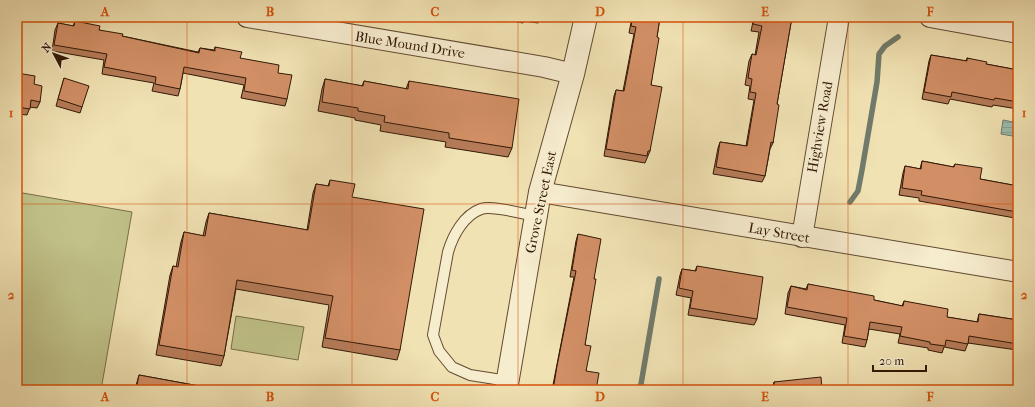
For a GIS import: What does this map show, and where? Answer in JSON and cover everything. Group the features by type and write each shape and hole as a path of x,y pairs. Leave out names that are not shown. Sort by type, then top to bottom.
{"street":[{"name":"Blue Mound Drive","path":"248,17 327,24 573,74"},
{"name":"Grove Street East","path":"507,385 540,192 573,74 586,17"},
{"name":"Highview Road","path":"802,237 839,17"},
{"path":"930,17 1018,33"},
{"name":"Lay Street","path":"540,192 1018,272"}],"lane":[{"path":"507,385 470,375 452,367 439,351 433,335 448,252 452,240 469,217 482,208 497,209 536,216"}],"green space":[{"path":"17,192 132,212 101,390 17,390"},
{"path":"236,316 304,327 298,360 231,349"}],"shaded area":[{"path":"1003,120 1018,123 1018,137 1001,134"}],"building":[{"path":"633,17 660,17 657,37 659,38 651,85 662,87 650,151 648,151 647,156 606,149 616,90 624,91 636,27 631,26"},
{"path":"755,17 792,17 777,104 779,105 773,143 771,142 765,176 716,167 720,142 747,146 756,93 750,92 752,79 748,78 752,54 756,55 762,26 753,24"},
{"path":"75,21 100,26 99,30 123,34 122,36 199,53 200,48 215,51 215,47 242,52 240,58 279,65 278,73 292,75 287,99 244,91 246,78 184,67 180,89 155,84 156,77 104,67 107,54 54,45 58,23 74,26"},
{"path":"931,55 967,61 967,58 987,62 986,64 1018,70 1018,102 995,98 994,100 952,92 951,97 924,92"},
{"path":"17,73 35,76 34,84 42,86 40,102 31,100 30,109 17,107"},
{"path":"64,78 89,86 82,107 58,99"},
{"path":"325,79 363,86 364,81 408,89 409,81 519,99 512,148 449,138 449,133 384,122 385,116 358,111 358,108 322,102"},
{"path":"922,161 954,167 955,164 982,168 980,179 1018,186 1017,212 921,195 922,191 902,188 905,166 921,169"},
{"path":"330,180 355,184 352,197 424,209 400,350 325,338 333,296 237,280 224,356 159,345 173,266 178,267 184,232 205,236 209,213 308,230 316,184 329,186"},
{"path":"578,234 601,239 585,345 591,346 586,371 599,373 596,390 553,390 576,271 572,270"},
{"path":"697,266 763,277 757,319 690,308 693,291 679,288 682,269 696,271"},
{"path":"808,284 874,296 874,300 903,306 904,301 948,309 947,317 978,322 979,314 1018,320 1018,344 969,336 968,344 946,340 945,346 930,344 930,342 900,336 902,327 870,322 867,340 844,336 847,318 787,307 791,286 807,290"},
{"path":"139,375 221,390 136,390"},
{"path":"821,377 822,390 775,390 774,382"}],"waterway":[{"path":"850,202 858,191 877,82 879,54 885,46 898,37"},
{"path":"640,390 659,279"}]}
